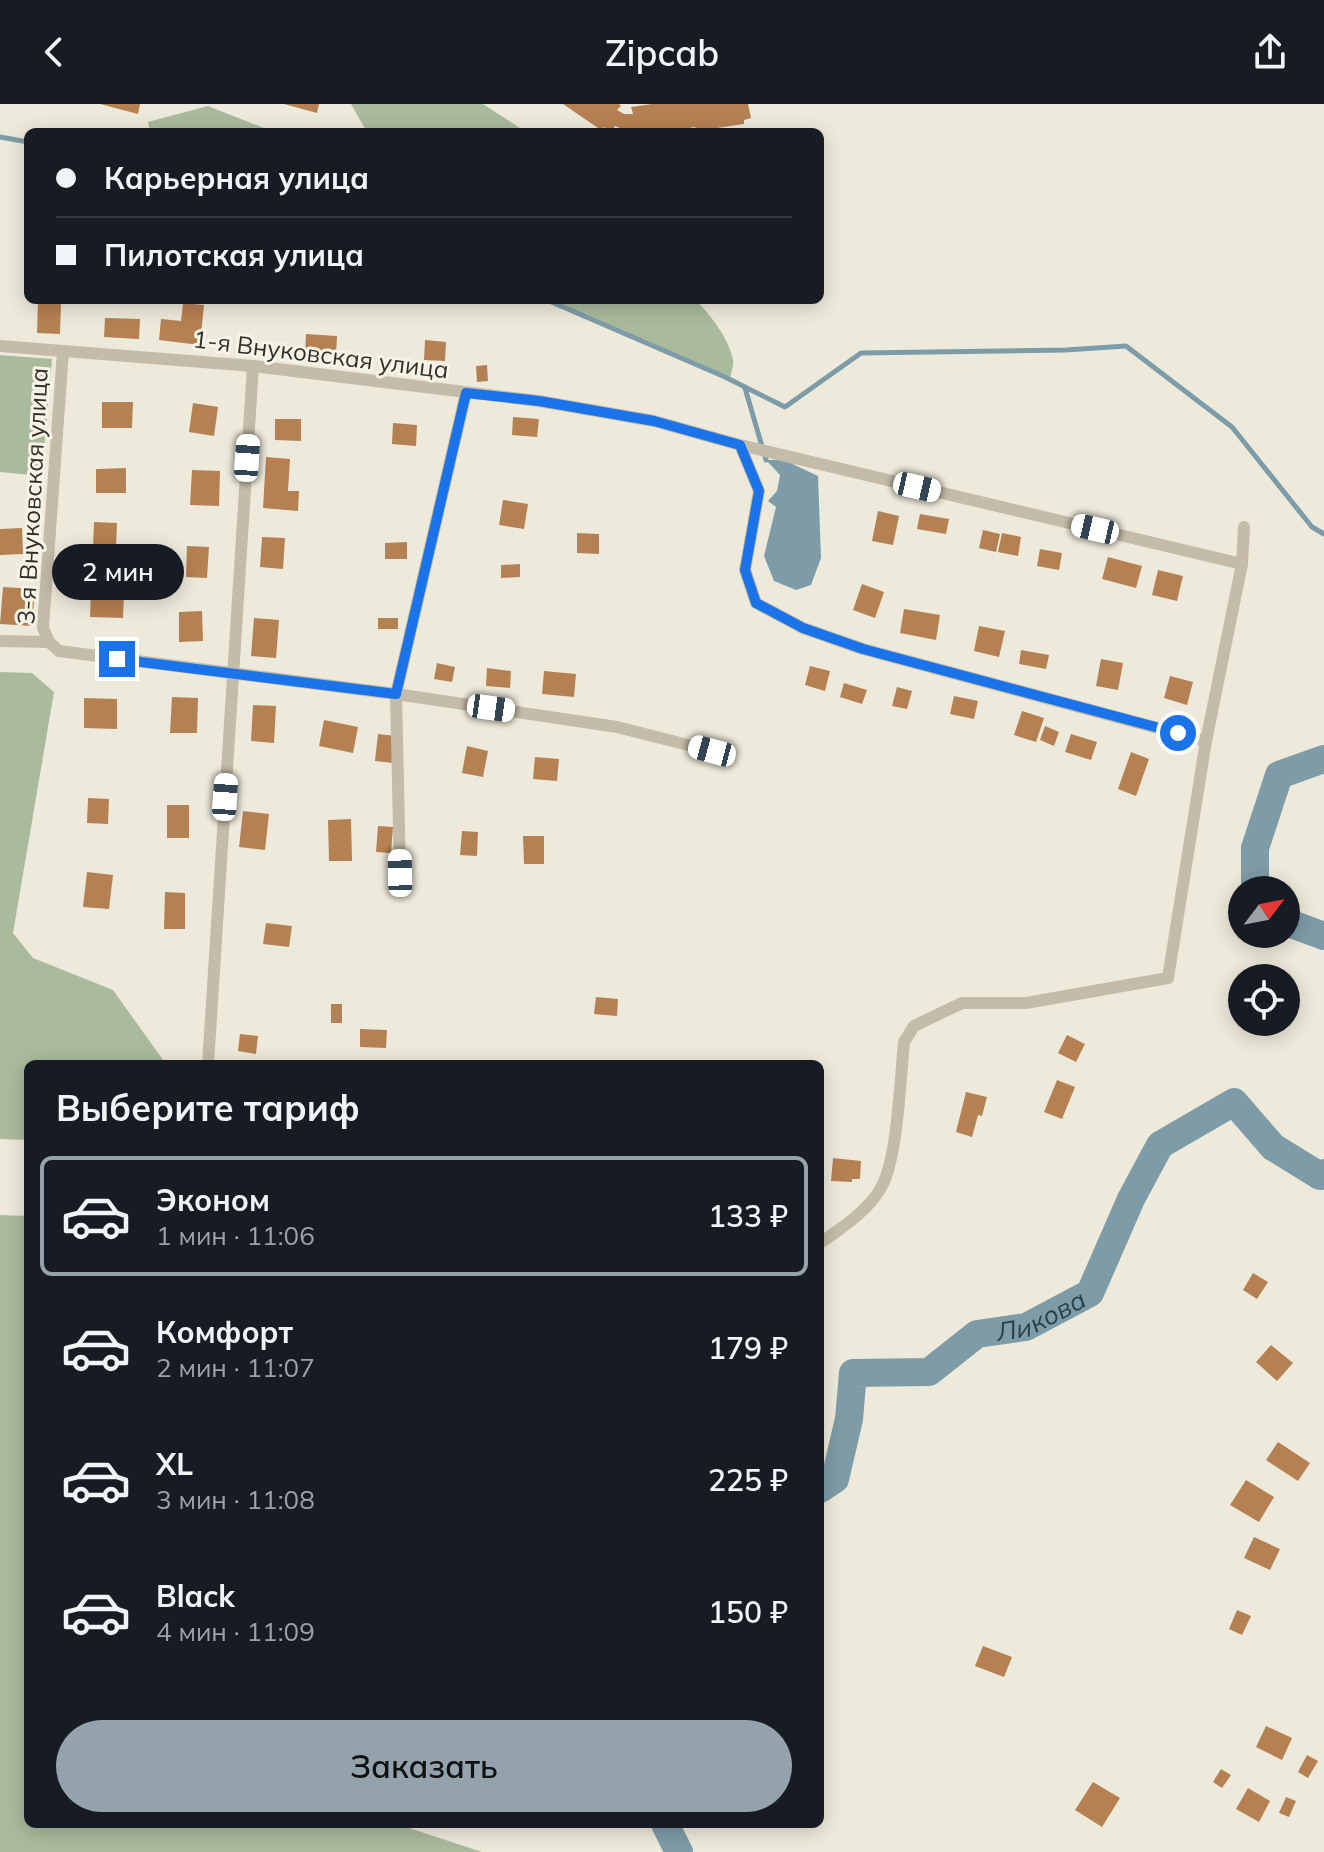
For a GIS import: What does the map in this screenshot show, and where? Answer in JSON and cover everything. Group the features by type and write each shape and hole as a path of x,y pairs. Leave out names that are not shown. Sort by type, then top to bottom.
{"street":[{"name":"1-я Внуковская улица","path":"0,346 253,366 539,401 654,421 740,445 1242,564"},
{"name":"3-я Внуковская улица","path":"49,642 43,628 63,351"},
{"path":"208,1060 253,366"},
{"path":"400,873 396,694 466,393"},
{"path":"740,445 759,491 745,570 756,603 803,628 863,649 1206,741"},
{"path":"824,1240 867,1206 882,1184 890,1158 904,1042 914,1026 962,1003 1026,1003 1168,978 1206,741 1242,564 1244,527"},
{"path":"0,641 49,642 59,651 396,694 617,727 712,751"}],"green space":[{"path":"351,104 483,104 520,128 365,128"},
{"path":"208,106 264,128 149,128 148,122"},
{"path":"556,304 699,304 728,343 733,362 730,379"},
{"path":"0,355 52,359 42,476 0,472"},
{"path":"0,672 32,673 54,692 13,933 33,958 113,990 163,1060 24,1060 24,1140 0,1139"},
{"path":"0,1215 24,1216 24,1828 409,1828 482,1852 0,1852"}],"water":[{"path":"766,460 784,460 818,476 821,558 811,585 796,590 774,581 764,556 776,507 768,501 777,491 780,475"}],"building":[{"path":"100,104 140,104 138,114"},
{"path":"284,104 319,104 317,113"},
{"path":"563,104 619,104 621,106 617,110 633,114 631,107 652,104 748,104 751,118 744,120 744,124 717,128 598,128"},
{"path":"38,304 61,304 60,334 37,333"},
{"path":"183,304 204,305 200,345 159,340 161,319 181,321"},
{"path":"105,318 140,319 139,339 104,337"},
{"path":"306,334 337,336 336,356 305,354"},
{"path":"425,340 446,342 445,361 424,360"},
{"path":"487,365 488,381 477,382 476,366"},
{"path":"102,402 133,402 132,428 102,428"},
{"path":"193,403 218,407 214,436 189,432"},
{"path":"513,417 539,419 537,437 512,435"},
{"path":"275,419 301,419 301,441 275,440"},
{"path":"393,423 417,425 416,446 392,444"},
{"path":"266,457 290,459 288,491 299,491 298,511 263,508"},
{"path":"126,468 126,493 96,493 96,469"},
{"path":"192,470 220,471 219,506 190,505"},
{"path":"503,500 528,504 524,529 499,525"},
{"path":"878,511 899,516 893,545 872,541"},
{"path":"920,514 949,519 946,534 917,529"},
{"path":"94,522 117,523 116,549 93,547"},
{"path":"22,528 23,554 0,555 0,529"},
{"path":"983,530 1000,534 996,552 979,548"},
{"path":"577,533 599,534 599,554 577,553"},
{"path":"1002,533 1021,537 1018,556 998,552"},
{"path":"262,537 285,538 283,569 260,567"},
{"path":"407,542 407,559 385,559 385,543"},
{"path":"187,546 209,547 207,578 186,577"},
{"path":"1040,549 1062,553 1059,570 1037,566"},
{"path":"1108,557 1142,566 1136,588 1102,579"},
{"path":"520,564 520,577 501,578 501,565"},
{"path":"1158,570 1183,576 1177,601 1152,595"},
{"path":"862,584 884,592 875,618 853,610"},
{"path":"3,587 35,589 32,626 0,624"},
{"path":"91,590 124,591 123,618 90,617"},
{"path":"904,609 940,615 936,640 900,633"},
{"path":"202,611 203,641 179,642 179,612"},
{"path":"254,618 279,620 276,658 251,656"},
{"path":"378,618 398,618 398,629 378,629"},
{"path":"979,626 1005,631 999,657 974,651"},
{"path":"1021,650 1049,655 1046,669 1019,664"},
{"path":"1101,659 1123,663 1118,690 1096,686"},
{"path":"437,663 455,667 452,682 434,679"},
{"path":"810,666 830,671 825,691 805,685"},
{"path":"487,668 511,671 510,688 486,686"},
{"path":"544,671 576,674 574,697 542,694"},
{"path":"1170,676 1193,682 1187,705 1164,698"},
{"path":"844,683 867,690 862,704 840,697"},
{"path":"897,687 912,691 907,709 892,706"},
{"path":"954,696 978,701 974,719 950,714"},
{"path":"172,697 198,698 197,733 170,733"},
{"path":"84,698 117,699 117,729 84,728"},
{"path":"253,705 276,706 274,743 251,741"},
{"path":"1022,711 1044,718 1036,742 1014,735"},
{"path":"324,720 358,727 353,753 319,746"},
{"path":"1045,726 1059,732 1054,746 1040,740"},
{"path":"378,734 396,736 393,763 375,761"},
{"path":"1071,734 1097,742 1091,760 1065,752"},
{"path":"467,746 488,751 483,777 462,773"},
{"path":"1131,752 1149,759 1136,796 1118,789"},
{"path":"535,757 559,759 557,781 533,779"},
{"path":"88,798 109,799 108,824 87,823"},
{"path":"167,805 189,805 189,838 167,838"},
{"path":"243,811 269,814 265,850 239,847"},
{"path":"351,819 352,861 329,861 328,820"},
{"path":"378,826 393,827 391,853 376,852"},
{"path":"462,831 478,832 477,856 460,855"},
{"path":"523,836 544,836 544,864 524,864"},
{"path":"87,872 113,875 109,909 83,907"},
{"path":"165,892 185,893 185,929 164,929"},
{"path":"266,923 292,926 289,947 263,944"},
{"path":"596,997 618,999 617,1016 594,1014"},
{"path":"331,1004 342,1004 342,1023 331,1023"},
{"path":"360,1029 387,1030 386,1048 360,1047"},
{"path":"240,1034 258,1036 256,1054 238,1051"},
{"path":"1067,1035 1085,1044 1076,1062 1058,1053"},
{"path":"1057,1080 1075,1087 1062,1119 1044,1112"},
{"path":"966,1092 987,1097 972,1137 956,1132"},
{"path":"833,1158 861,1161 860,1179 852,1179 852,1182 831,1181"},
{"path":"1253,1273 1268,1282 1257,1299 1243,1290"},
{"path":"1271,1345 1293,1363 1277,1381 1256,1362"},
{"path":"1278,1442 1310,1463 1298,1481 1266,1460"},
{"path":"1246,1480 1274,1497 1259,1522 1230,1505"},
{"path":"1254,1537 1280,1549 1270,1570 1244,1558"},
{"path":"1237,1610 1251,1616 1242,1635 1229,1629"},
{"path":"983,1646 1012,1657 1004,1677 975,1666"},
{"path":"1266,1726 1292,1738 1282,1760 1256,1747"},
{"path":"1307,1755 1318,1761 1308,1778 1298,1772"},
{"path":"1221,1769 1231,1775 1222,1788 1213,1782"},
{"path":"1093,1782 1120,1798 1102,1827 1075,1810"},
{"path":"1248,1788 1270,1801 1259,1822 1236,1809"},
{"path":"1286,1797 1296,1801 1289,1817 1279,1813"}],"waterway":[{"path":"0,137 24,141"},
{"path":"556,304 725,377 785,407 861,353 1066,350 1126,346 1232,427 1312,527 1324,534"},
{"path":"745,388 766,460"},
{"name":"Ликова","path":"1255,876 1255,848 1279,775 1324,759"},
{"name":"Ликова","path":"1300,927 1324,936"},
{"name":"Ликова","path":"824,1486 835,1479 849,1419 853,1373 929,1372 977,1334 1026,1327 1090,1293 1131,1199 1160,1145 1234,1102 1273,1147 1320,1176 1324,1173"},
{"name":"Ликова","path":"667,1828 679,1852"}],"route":[{"path":"117,659 396,694 466,393 539,401 654,421 740,445 759,491 745,570 756,603 803,628 863,649 1178,733"}]}
